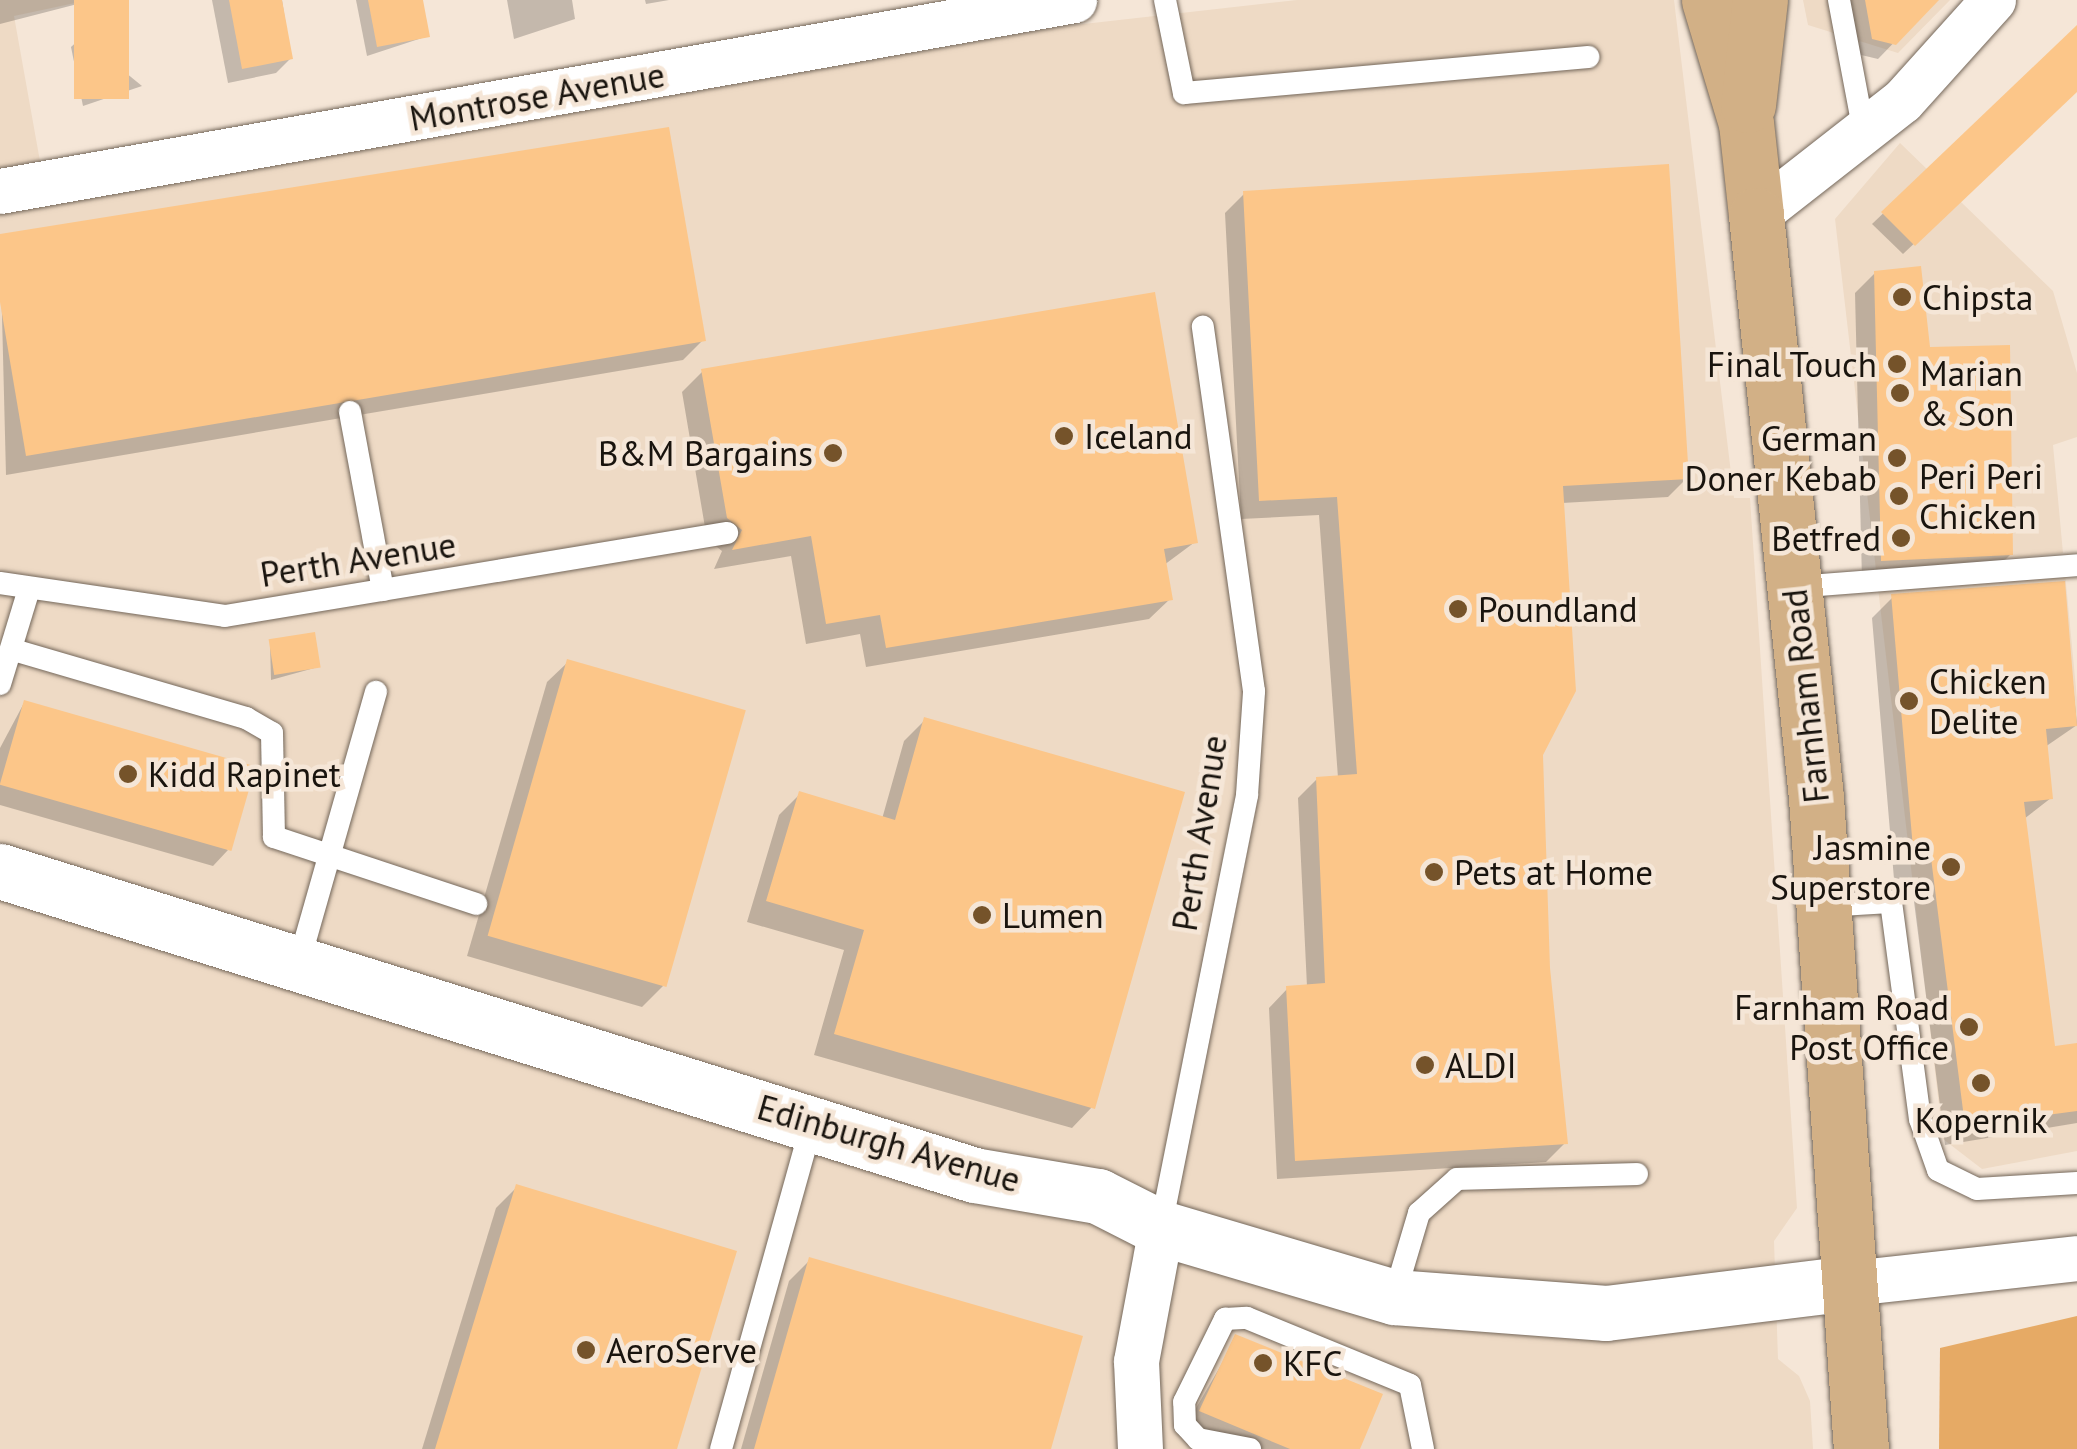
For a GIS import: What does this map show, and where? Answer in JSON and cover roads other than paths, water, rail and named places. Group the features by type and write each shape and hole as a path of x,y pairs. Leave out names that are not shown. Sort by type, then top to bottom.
{"main road":[{"name":"Farnham Road","path":"1708,0 1746,123 1756,214 1824,906 1861,1449"},
{"name":"Farnham Road","path":"1746,123 1760,0"}],"street":[{"name":"Montrose Avenue","path":"0,191 1074,0"},
{"path":"1756,214 1864,132 1993,0"},
{"name":"Edinburgh Avenue","path":"0,871 974,1174 1098,1196 1161,1228 1394,1297 1606,1313 1852,1283"},
{"path":"1140,1449 1136,1361 1161,1228"},
{"path":"1852,1283 2077,1258"}],"lane":[{"path":"1165,0 1184,93 1588,58"},
{"path":"1838,0 1864,132"},
{"name":"Perth Avenue","path":"1161,1228 1247,795 1254,691 1203,327"},
{"path":"350,412 383,590"},
{"name":"Perth Avenue","path":"0,583 225,616 727,533"},
{"path":"1794,586 2077,566"},
{"path":"0,684 17,651 29,589"},
{"path":"17,651 272,733 268,824 290,849 476,904"},
{"path":"299,962 376,692"},
{"path":"1824,906 1892,902 1920,1119 1938,1170 1977,1189 2077,1183"},
{"path":"721,1449 812,1124"},
{"path":"1394,1297 1420,1213 1457,1179 1637,1174"},
{"path":"1250,1449 1198,1439 1185,1425 1184,1402 1225,1319 1246,1318 1410,1385 1423,1449"}],"place":[{"name":"Chipsta","path":"1902,297"},
{"name":"Final Touch","path":"1897,364"},
{"name":"Marian & Son","path":"1900,393"},
{"name":"Iceland","path":"1064,436"},
{"name":"B&M Bargains","path":"833,453"},
{"name":"German Doner Kebab","path":"1897,458"},
{"name":"Peri Peri Chicken","path":"1899,496"},
{"name":"Betfred","path":"1901,538"},
{"name":"Poundland","path":"1458,609"},
{"name":"Chicken Delite","path":"1909,701"},
{"name":"Kidd Rapinet","path":"128,774"},
{"name":"Jasmine Superstore","path":"1951,867"},
{"name":"Pets at Home","path":"1434,872"},
{"name":"Lumen","path":"982,915"},
{"name":"Farnham Road Post Office","path":"1969,1027"},
{"name":"ALDI","path":"1425,1065"},
{"name":"Kopernik","path":"1981,1083"},
{"name":"AeroServe","path":"586,1350"},
{"name":"KFC","path":"1263,1363"}]}
